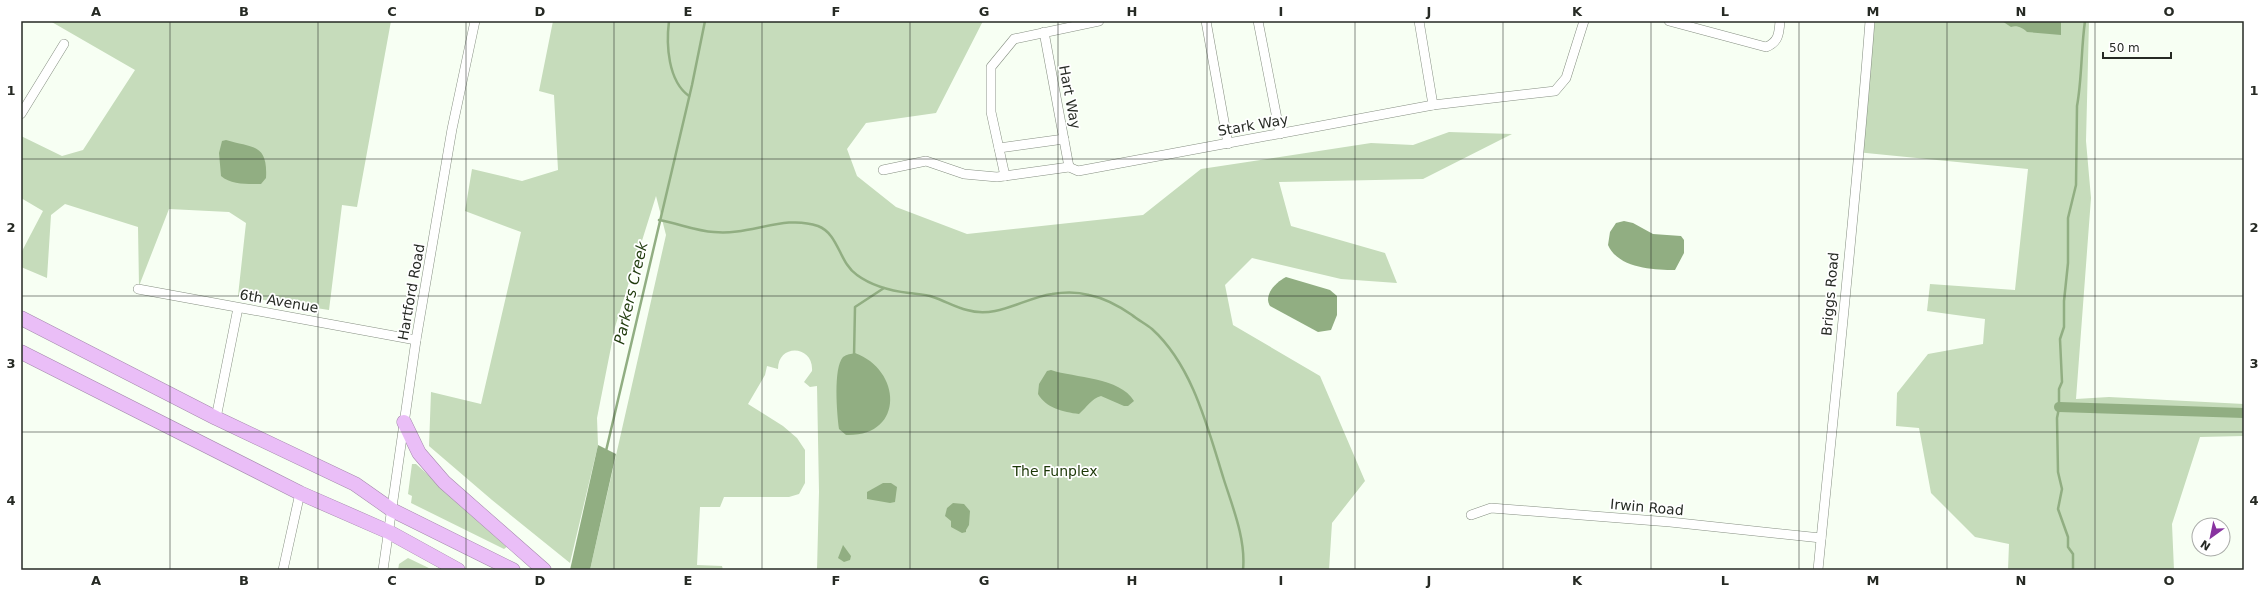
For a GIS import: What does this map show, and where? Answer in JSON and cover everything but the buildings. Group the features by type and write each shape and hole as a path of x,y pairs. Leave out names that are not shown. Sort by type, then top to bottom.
{"highway":[{"path":"21,318 216,418 355,484 392,510 513,570"},
{"path":"21,352 300,493 389,532 458,570"},
{"path":"404,422 419,453 444,482 544,570"}],"street":[{"name":"Hartford Road","path":"383,570 416,340 452,129 475,21"},
{"path":"1005,176 991,112 991,67 1014,39 1099,21"},
{"path":"1206,21 1228,144"},
{"path":"1258,21 1280,134"},
{"path":"1419,21 1433,105"},
{"name":"Stark Way","path":"883,170 926,161 964,174 1005,176 1069,167 1078,171 1433,105 1556,91 1566,78 1584,21"},
{"path":"1669,21 1766,47 1773,45 1778,39 1780,21"},
{"name":"Briggs Road","path":"1818,570 1847,263 1861,137 1870,21"},
{"name":"Hart Way","path":"1044,32 1069,167"},
{"path":"21,114 64,44"},
{"path":"999,148 1064,138"},
{"name":"6th Avenue","path":"138,289 416,340"},
{"path":"216,418 238,308"},
{"path":"283,570 300,493"},
{"name":"Irwin Road","path":"1471,515 1491,508 1670,522 1821,538"}],"green space":[{"path":"50,21 391,21 357,207 342,205 329,310 238,296 246,223 229,212 169,209 139,286 138,227 65,204 51,215 47,278 21,267 21,253 43,211 21,198 21,136 62,156 83,150 135,70"},
{"name":"The Funplex","path":"553,21 983,21 936,113 866,123 847,149 857,176 896,207 967,234 1143,215 1201,169 1371,143 1413,145 1449,132 1512,134 1423,179 1279,182 1291,226 1385,253 1397,283 1341,279 1252,258 1225,285 1233,325 1320,376 1365,481 1332,523 1329,570 817,570 819,492 817,386 810,387 804,382 812,371 811,362 808,356 796,350 789,351 784,355 780,361 778,369 767,366 765,375 748,404 783,426 797,438 805,450 805,483 799,494 789,497 724,497 720,507 700,507 697,565 722,566 723,570 590,570 666,235 656,196 615,327 597,418 598,445 570,563 492,500 429,446 431,392 481,404 521,232 465,211 472,169 522,181 558,170 554,95 539,91"},
{"path":"1869,21 2089,21 2086,141 2091,198 2076,399 2109,397 2244,404 2244,436 2200,437 2172,524 2174,570 2008,570 2009,544 1975,537 1931,493 1919,428 1896,426 1897,393 1928,354 1983,344 1985,319 1927,311 1930,284 2015,290 2028,169 1856,152"},
{"path":"412,464 416,464 508,546 504,549 411,503 412,496 408,494"},
{"path":"408,558 433,570 398,570 399,564"}],"shaded area":[{"path":"2002,21 2061,21 2061,35 2027,32 2020,27 2011,27"},
{"path":"226,140 251,146 261,153 266,167 266,178 261,184 245,184 230,181 221,176 219,153 222,141"},
{"path":"1624,221 1633,223 1653,234 1681,236 1684,240 1684,253 1675,270 1637,266 1620,259 1613,253 1608,245 1610,232 1616,223"},
{"path":"1286,277 1330,290 1337,296 1337,315 1331,330 1318,332 1270,306 1268,302 1269,293 1278,282"},
{"path":"855,353 871,361 882,373 888,387 890,401 887,414 879,425 865,433 846,435 839,429 837,413 836,392 838,371 843,357"},
{"path":"1051,370 1108,383 1127,393 1134,401 1128,406 1124,406 1101,396 1092,401 1079,414 1067,412 1050,406 1041,399 1038,394 1039,384 1047,371"},
{"path":"598,445 616,454 590,570 570,570"},
{"path":"883,483 891,483 897,487 895,502 890,503 867,499 867,492"},
{"path":"953,503 964,504 970,511 969,525 966,532 962,533 951,527 951,521 945,516 947,508"},
{"path":"843,545 851,556 850,560 844,562 838,558"}],"waterway":[{"path":"669,21 668,51 670,62 677,81 689,96"},
{"name":"Parkers Creek","path":"606,451 692,85 705,21"},
{"path":"2073,570 2073,554 2068,547 2068,537 2058,509 2062,489 2058,472 2057,418 2059,408 2059,389 2062,382 2060,339 2064,327 2064,301 2068,263 2068,218 2076,185 2077,106 2085,21"},
{"path":"659,220 714,232 740,231 792,222 818,226 830,235 851,270 863,279 889,289 930,296 967,310 989,312 1010,307 1042,296 1066,293 1080,293 1095,296 1122,308 1152,329 1166,344 1189,380 1205,420 1235,513 1243,547 1243,570"},
{"path":"854,357 855,307 884,288"},
{"path":"2059,407 2244,413"}]}
